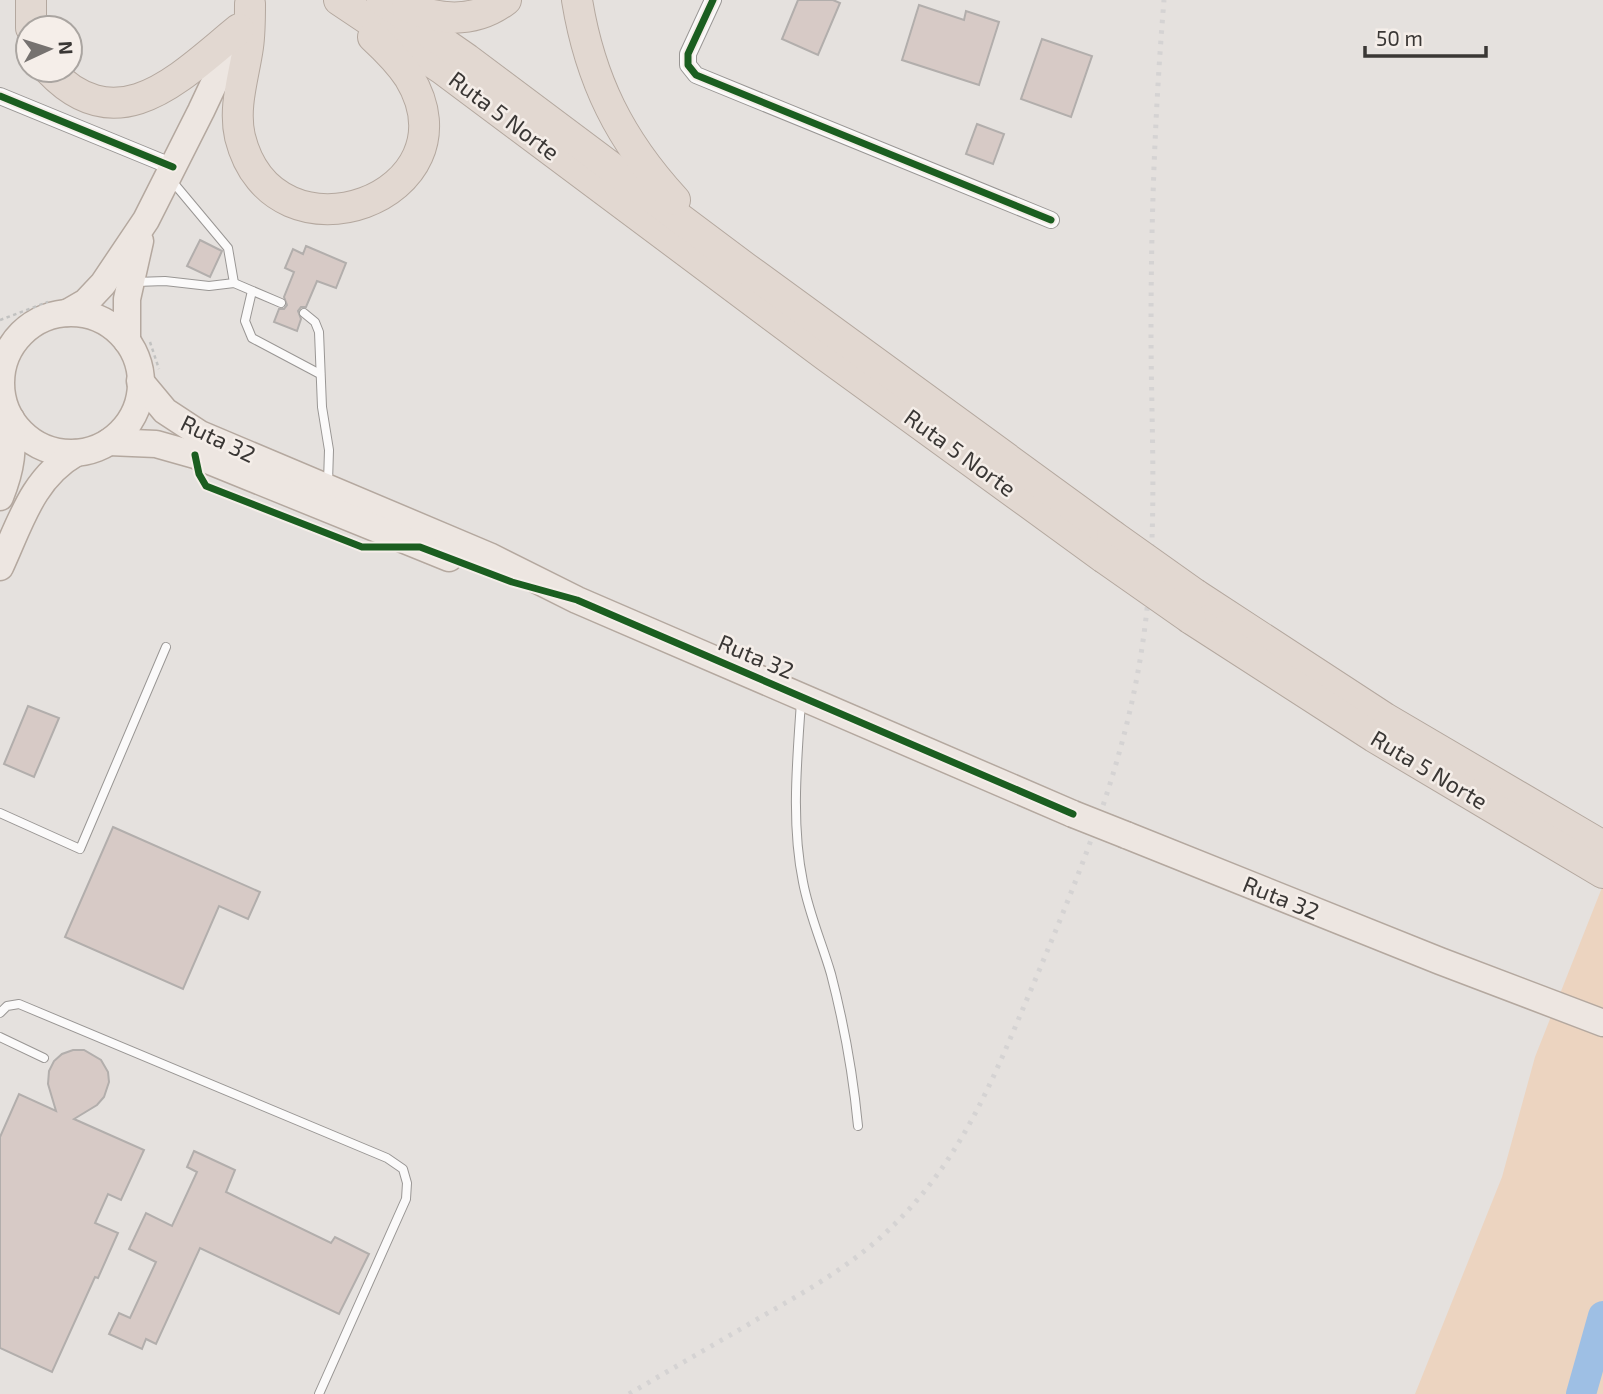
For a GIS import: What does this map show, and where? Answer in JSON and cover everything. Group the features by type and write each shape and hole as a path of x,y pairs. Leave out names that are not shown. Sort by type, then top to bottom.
{"highway":[{"path":"247,11 248,48 238,107 239,134 244,150 256,173 280,194 310,208 338,210 361,206 395,185 417,154 421,144 423,118 416,91 400,65 337,0"},
{"name":"Ruta 5 Norte","path":"337,0 442,69 848,372 1193,606 1322,704 1468,781 1603,846"},
{"name":"Ruta 5 Norte","path":"382,0 467,59 746,268 1108,547"},
{"path":"391,0 432,15 456,19 480,14 506,0"},
{"path":"577,0 584,37 599,84 617,123 631,145 679,205 746,268"},
{"path":"64,84 82,95 109,102 150,96 177,80 247,11"},
{"name":"Ruta 5 Norte","path":"1468,781 1603,873"}],"main road":[{"path":"67,313 86,302 103,284 146,220 247,11"},
{"path":"0,567 39,483 54,467 76,453 109,442 129,422 139,395 150,379 139,367 130,282 146,220"},
{"path":"76,453 51,450 39,445 19,430 11,419 1,382 10,349 25,330 35,323 67,313 94,317 138,340"},
{"path":"0,327 35,323"},
{"name":"Ruta 32","path":"150,379 165,411 194,431 324,497 479,570 577,600 1073,814 1440,961 1603,1023"},
{"path":"3,481 13,451 11,419"},
{"name":"Ruta 32","path":"109,442 156,444 179,449 324,497"}],"street":[{"path":"713,0 688,54 688,65 696,75 1051,220"},
{"path":"0,96 171,172"}],"lane":[{"path":"171,172 228,248 234,283"},
{"path":"130,282 165,281 209,286 234,283 281,303"},
{"path":"252,291 245,321 252,338 320,374"},
{"path":"304,313 315,322 319,332 321,407 328,450 324,497"},
{"path":"0,813 80,849 166,648"},
{"path":"802,697 796,785 798,854 809,908 830,970 841,1016 854,1084 858,1126"},
{"path":"0,1013 7,1006 19,1004 375,1153 404,1168 408,1183 407,1199 319,1394"},
{"path":"0,1037 44,1058"}],"path":[{"path":"138,340 150,379"}],"shaded area":[{"path":"1603,885 1603,1394 1415,1394 1502,1177 1535,1057"}],"building":[{"path":"798,0 833,0 840,3 818,55 782,39"},
{"path":"919,5 964,20 966,11 999,22 979,85 902,60"},
{"path":"1042,39 1092,56 1071,117 1021,99"},
{"path":"977,124 1004,134 993,164 966,154"},
{"path":"200,240 222,251 210,277 187,266"},
{"path":"306,246 346,263 336,288 317,281 306,307 301,307 298,311 301,319 297,331 274,322 279,309 284,309 287,305 284,297 294,272 285,268 293,249 303,254"},
{"path":"28,706 59,718 34,777 4,764"},
{"path":"113,827 260,892 248,919 219,906 183,989 65,937"},
{"path":"84,1050 101,1060 108,1072 109,1082 104,1097 97,1105 74,1119 144,1150 121,1200 108,1194 95,1223 118,1233 52,1372 0,1348 0,1137 19,1094 56,1111 48,1084 49,1071 54,1061 62,1054"},
{"path":"194,1151 235,1170 226,1192 331,1243 335,1237 369,1254 339,1314 200,1248 156,1344 146,1339 142,1349 109,1334 119,1313 130,1318 156,1262 129,1249 146,1213 172,1226 197,1172 187,1167"}],"waterway":[{"path":"1581,1394 1603,1316"}],"railway":[{"path":"629,1394 792,1299 853,1260 881,1237 933,1181 972,1120 988,1088 1086,853 1116,765 1128,720 1138,674 1149,589 1153,515 1153,205 1164,0"}],"cycle path":[{"path":"713,0 688,54 688,65 696,75 1051,220"},
{"path":"0,96 173,167"},
{"path":"195,455 199,474 206,486 362,547 420,547 512,582 577,600 1073,814"}]}
